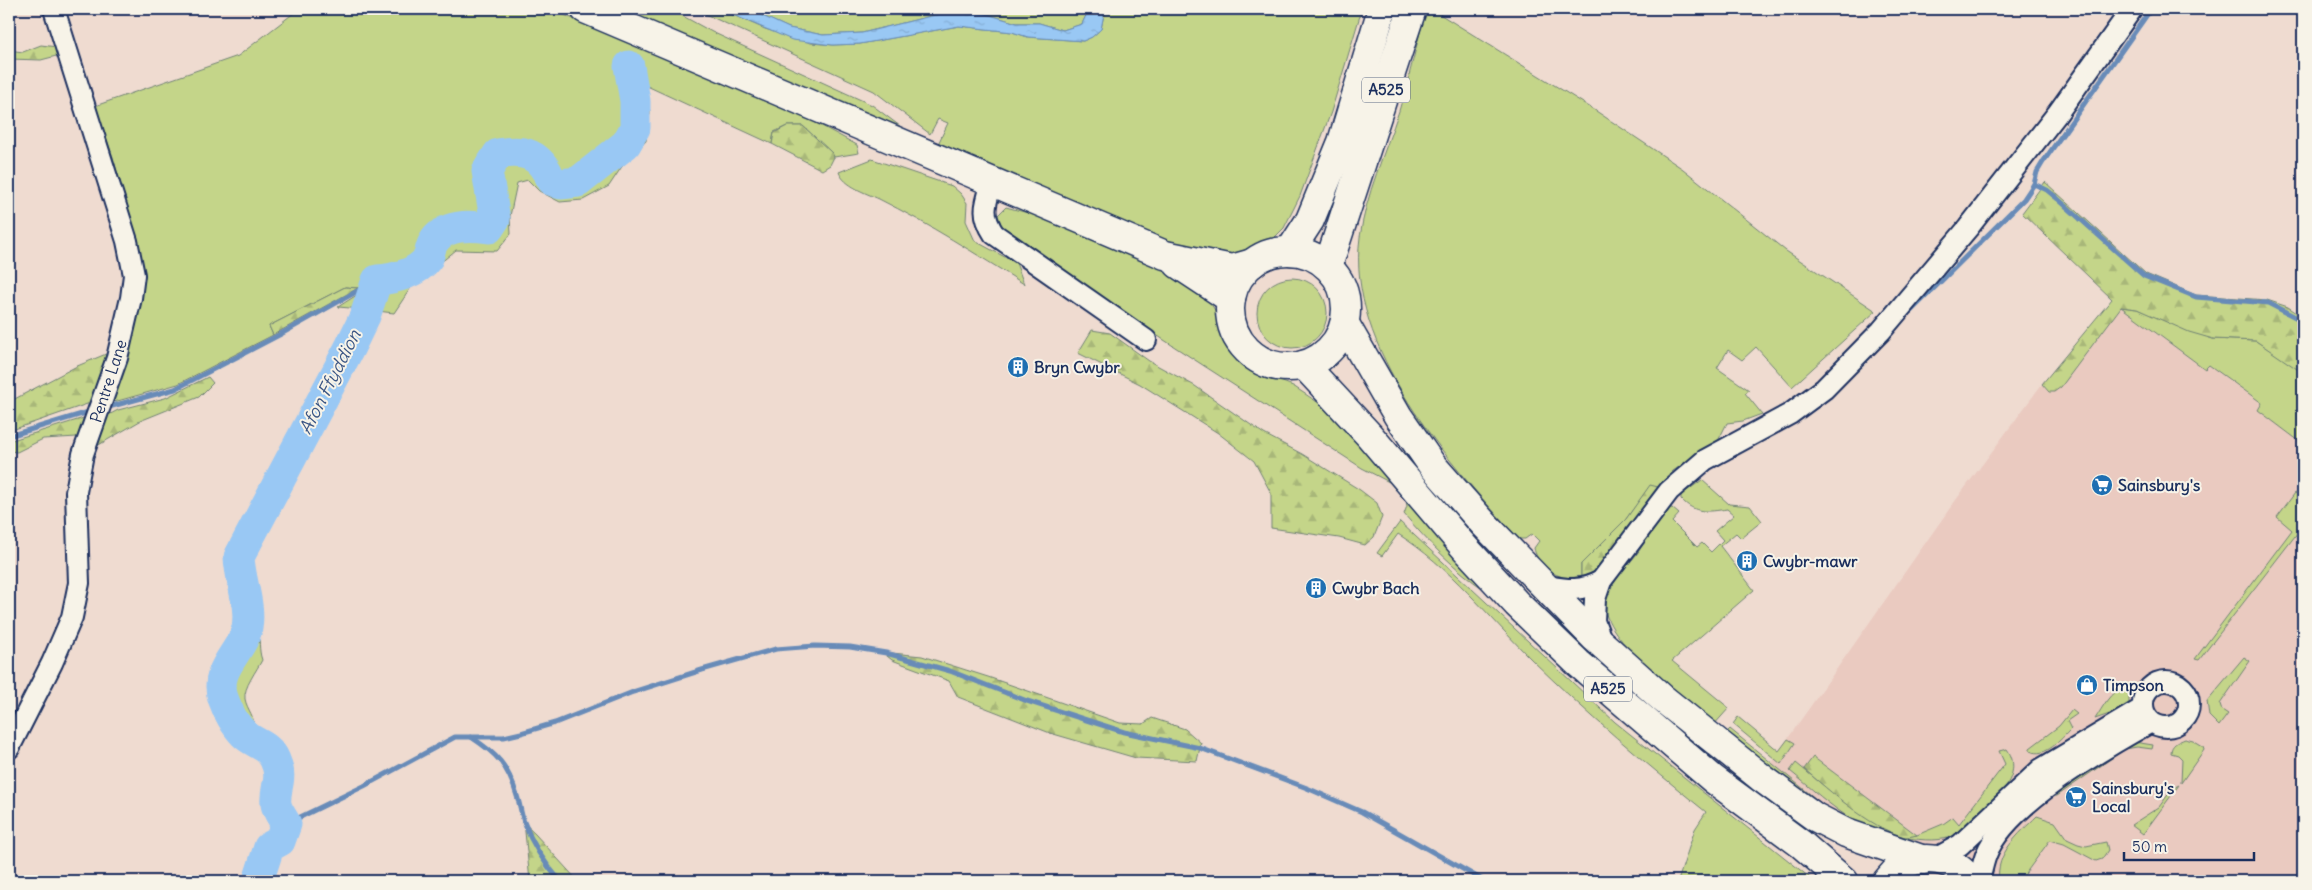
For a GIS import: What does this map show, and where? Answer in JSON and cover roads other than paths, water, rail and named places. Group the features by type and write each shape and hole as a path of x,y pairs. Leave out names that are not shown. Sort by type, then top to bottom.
{"main road":[{"path":"585,9 1165,255 1232,269 1272,253 1290,251 1310,255 1328,266 1340,282 1345,296 1345,324 1336,342 1322,357 1304,366 1284,367 1258,359 1243,346 1234,331 1230,311 1231,299 1238,280 1253,262"},
{"name":"A525","path":"1290,251 1310,220 1342,142 1382,9"},
{"name":"A525","path":"1328,266 1412,9"},
{"path":"1165,255 1231,299"},
{"name":"A525","path":"1345,324 1398,416 1432,465 1542,584 1662,698 1763,779 1815,817 1846,833 1929,859 1952,864 1967,875 1971,881"},
{"name":"A525","path":"1304,366 1369,434 1465,548 1517,604 1578,663 1713,778 1801,844 1844,881"},
{"path":"1887,881 1900,867 1917,860 1929,859"}],"street":[{"name":"Pentre Lane","path":"9,748 52,663 72,617 79,583 76,492 84,454 123,332 132,298 134,275 127,241 54,9"},
{"path":"1603,644 1594,621 1594,599 1601,581 1670,491 1705,460 1790,414 1824,389 1881,331 1992,198 2057,114 2132,9"},
{"path":"992,183 984,206 988,225 994,234 1146,340"},
{"path":"1542,584 1570,590 1588,588 1601,581"},
{"path":"1929,859 1964,842 2041,769 2147,715 2050,785 2003,828 1986,854 1979,881"}],"water":[{"path":"719,9 747,9 789,28 823,35 862,33 935,15 976,11 1017,23 1039,23 1063,30 1082,24 1089,9 1105,9 1101,29 1092,37 1083,41 1028,37 1012,32 959,26 860,44 833,45 792,40"}],"waterway":[{"path":"2151,9 2043,162 2037,172 2034,184 2047,190 2058,199 2144,276 2196,297 2268,303 2303,321"},
{"name":"Afon Ffyddion","path":"258,881 269,847 280,841 286,824 276,804 279,773 275,760 265,747 248,737 237,726 223,698 221,688 225,669 240,645 247,628 248,610 239,557 350,347 365,316 377,280 398,277 418,268 428,258 433,243 450,229 465,226 489,228 495,219 487,171 498,154 516,152 530,155 542,164 551,180 561,184 578,182 626,144 635,128 635,101 629,66"},
{"path":"1911,311 2024,199 2034,184"},
{"path":"105,408 175,389 279,335 377,280"},
{"path":"9,436 92,411"},
{"path":"286,824 364,786 455,737 504,737 521,733 555,723 633,692 776,649 815,646 850,647 886,653 950,671 1027,701 1124,732 1200,748 1307,788 1362,812 1484,881"},
{"path":"471,737 495,755 510,776 531,838 544,861 560,881"}],"place":[{"name":"Bryn Cwybr","path":"1018,367"},
{"name":"Sainsbury's","path":"2102,485"},
{"name":"Cwybr-mawr","path":"1747,561"},
{"name":"Cwybr Bach","path":"1316,588"},
{"name":"Timpson","path":"2087,685"},
{"name":"Sainsbury's Local","path":"2076,797"}]}
